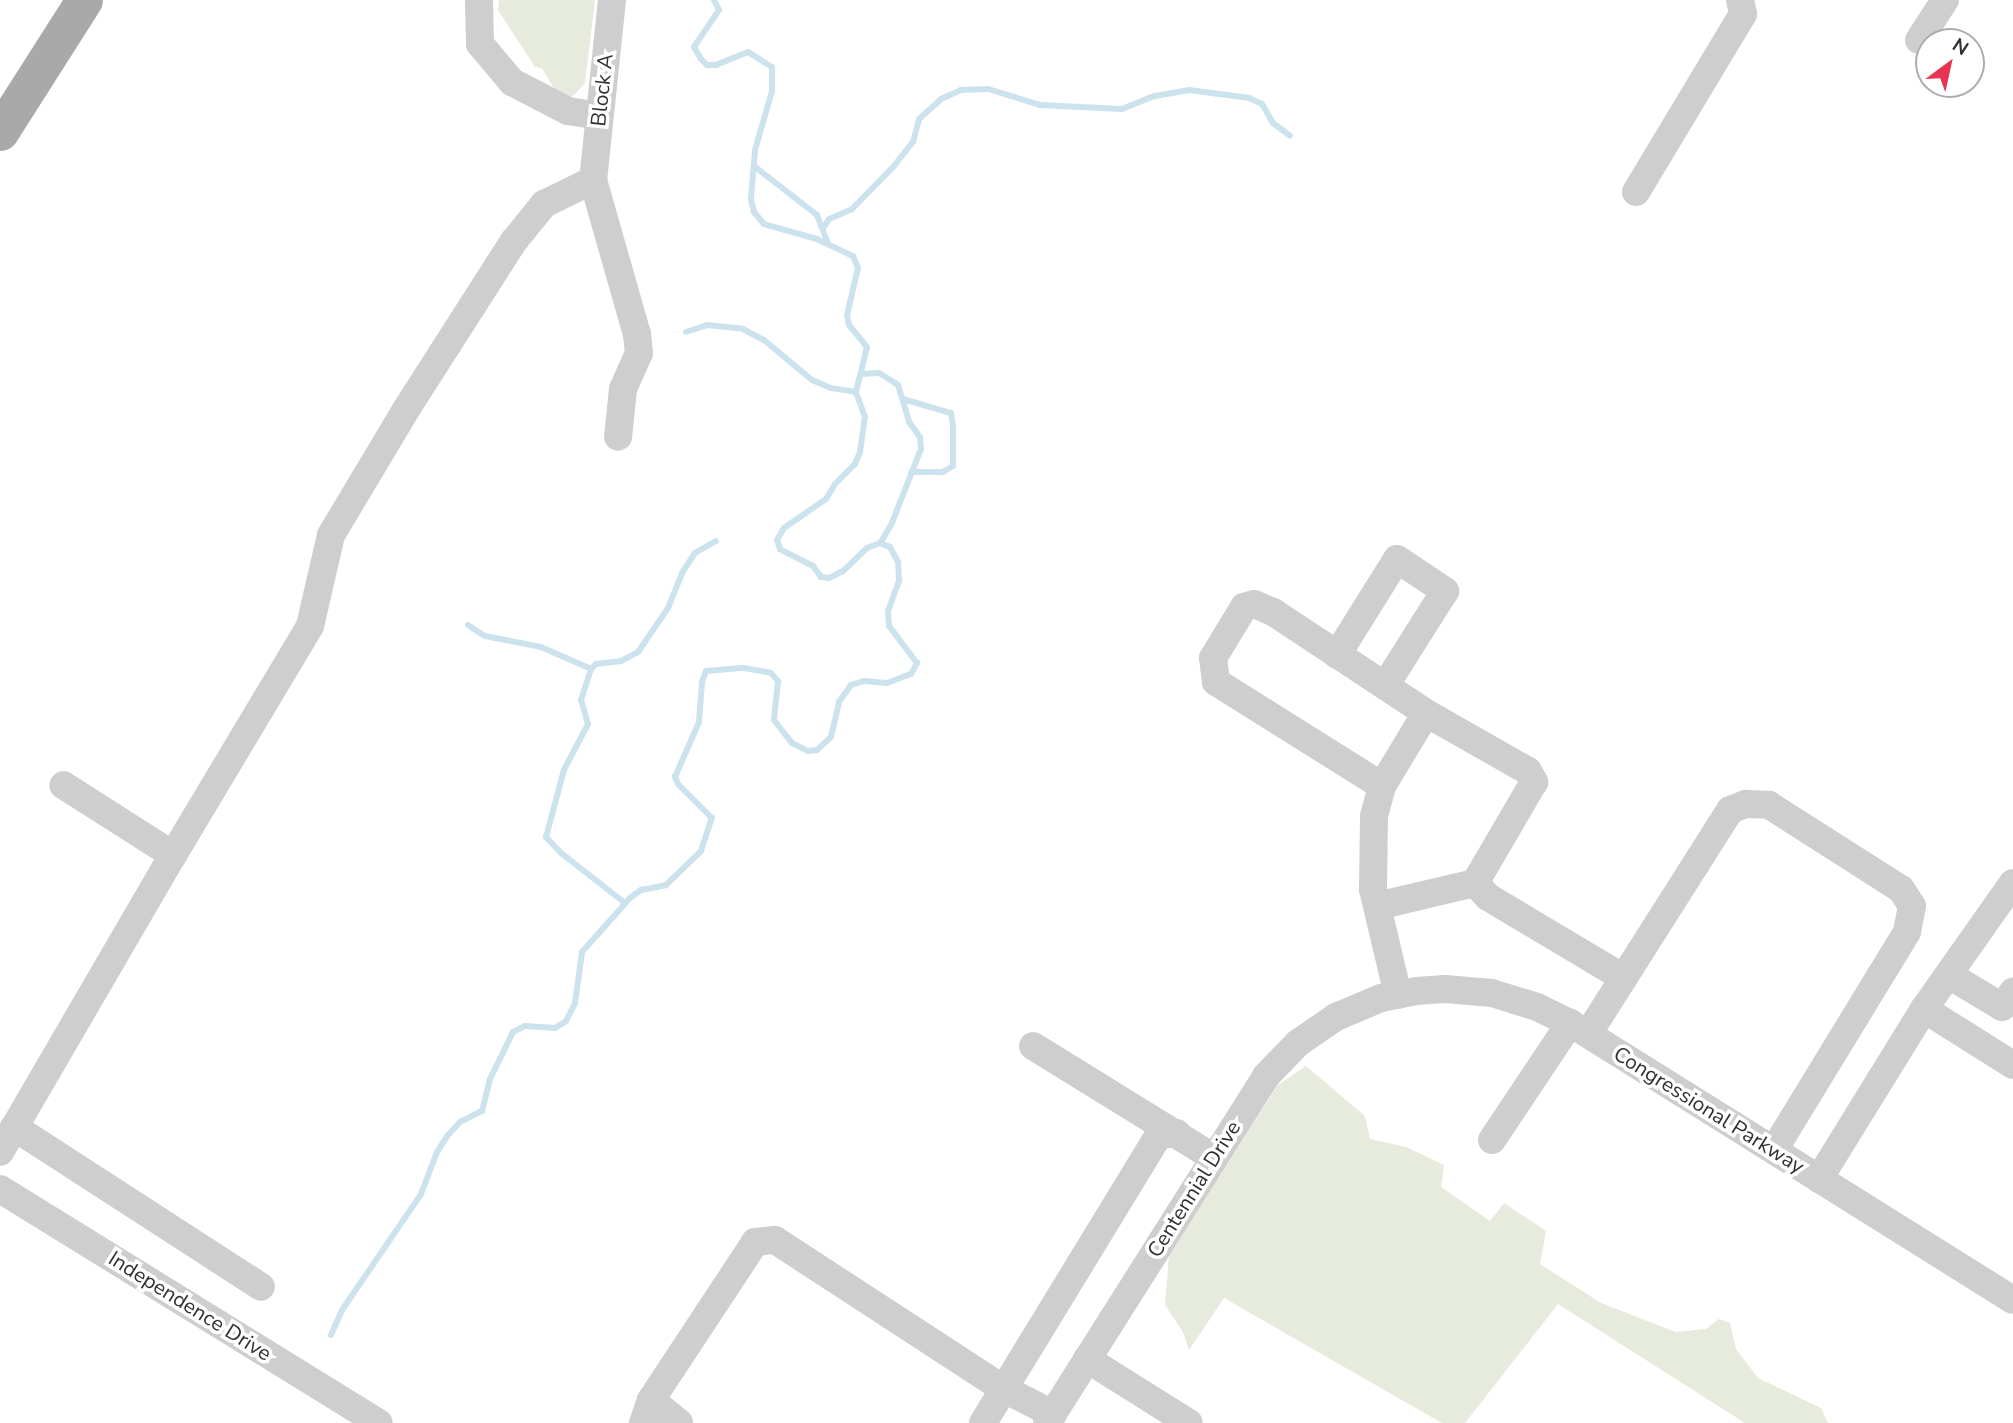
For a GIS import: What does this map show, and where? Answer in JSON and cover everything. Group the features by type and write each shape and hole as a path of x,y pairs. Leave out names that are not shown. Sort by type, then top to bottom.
{"main road":[{"path":"0,132 84,0"}],"street":[{"path":"480,0 480,44 512,82 568,111 599,116"},
{"name":"Block A","path":"593,180 612,0"},
{"path":"1636,192 1743,14 1740,0"},
{"path":"1927,28 1945,0"},
{"path":"0,1153 310,626 331,535 407,408 514,241 536,213 544,204 568,190 593,180 637,334 639,353 623,389 618,437"},
{"path":"1337,655 1397,559 1445,591 1385,686"},
{"path":"1377,905 1475,883 1534,782 1528,771 1426,713 1273,612 1254,604 1244,607 1213,657 1212,671 1216,682 1382,786"},
{"path":"1390,997 1373,889 1374,816 1382,786 1426,713"},
{"path":"63,785 173,855"},
{"path":"1492,1140 1579,1029 1624,978 1730,810 1746,804 1769,804 1900,888 1912,906 1907,932 1774,1150"},
{"path":"1475,883 1488,897 1624,978"},
{"path":"1819,1179 1924,1009 2013,883"},
{"path":"1949,975 2002,1007 2013,992"},
{"name":"Congressional Parkway","path":"1390,997 1445,989 1492,993 1537,1007 1579,1029 2013,1300"},
{"name":"Centennial Drive","path":"1050,1418 1254,1093 1290,1051 1336,1017 1390,997"},
{"path":"1924,1009 2013,1065"},
{"path":"1033,1046 1177,1133 1213,1158"},
{"path":"14,1127 261,1287"},
{"path":"983,1423 1159,1135 1177,1133"},
{"name":"Independence Drive","path":"0,1189 379,1423"},
{"path":"679,1423 647,1412 755,1242 775,1240 1050,1418"},
{"path":"1087,1359 1189,1423"}],"shaded area":[{"path":"499,0 595,0 585,83 575,94 569,98 556,92 542,68 535,67 498,10"},
{"path":"1306,1066 1365,1116 1370,1139 1406,1147 1444,1165 1441,1187 1490,1221 1504,1203 1546,1231 1540,1264 1601,1303 1676,1332 1706,1329 1719,1319 1730,1323 1736,1349 1758,1378 1821,1408 1828,1423 1745,1423 1558,1304 1465,1423 1442,1423 1224,1298 1189,1350 1183,1332 1165,1305 1169,1256 1278,1085"}],"waterway":[{"path":"331,1335 342,1310 421,1194 437,1152 448,1135 460,1122 482,1111 490,1079 513,1032 525,1026 555,1028 566,1021 575,1003 582,952 630,898 641,890 666,885 701,851 712,818 678,784 675,777 699,722 702,682 706,671 744,668 771,673 778,681 774,720 792,743 808,751 817,750 831,737 839,702 851,685 864,681 887,683 911,674 917,663 889,626 888,611 899,580 898,562 890,547 880,543 867,548 843,571 829,578 821,577 813,566 780,549 777,540 784,528 826,499 835,484 855,464 860,452 865,417 856,392 867,347 849,325 847,315 858,268 853,256 817,239 764,224 754,212 751,199 755,150 772,91 772,67 748,52 716,65 707,65 701,59 694,47 719,10 714,0"},
{"path":"824,227 829,219 852,209 894,166 913,142 919,119 941,99 961,90 988,89 1040,105 1122,109 1155,96 1189,90 1249,98 1262,104 1273,123 1290,136"},
{"path":"754,166 817,215 828,243"},
{"path":"686,332 707,325 743,329 764,340 812,380 831,388 856,392"},
{"path":"862,374 879,373 898,385 909,422 920,437 921,449 891,525 880,543"},
{"path":"903,399 951,413 953,426 953,466 943,472 911,472"},
{"path":"625,903 561,853 546,837 564,770 588,724 581,700 591,669 596,664 621,661 638,652 668,608 682,573 695,553 716,541"},
{"path":"468,625 485,636 541,647 591,669"}]}
